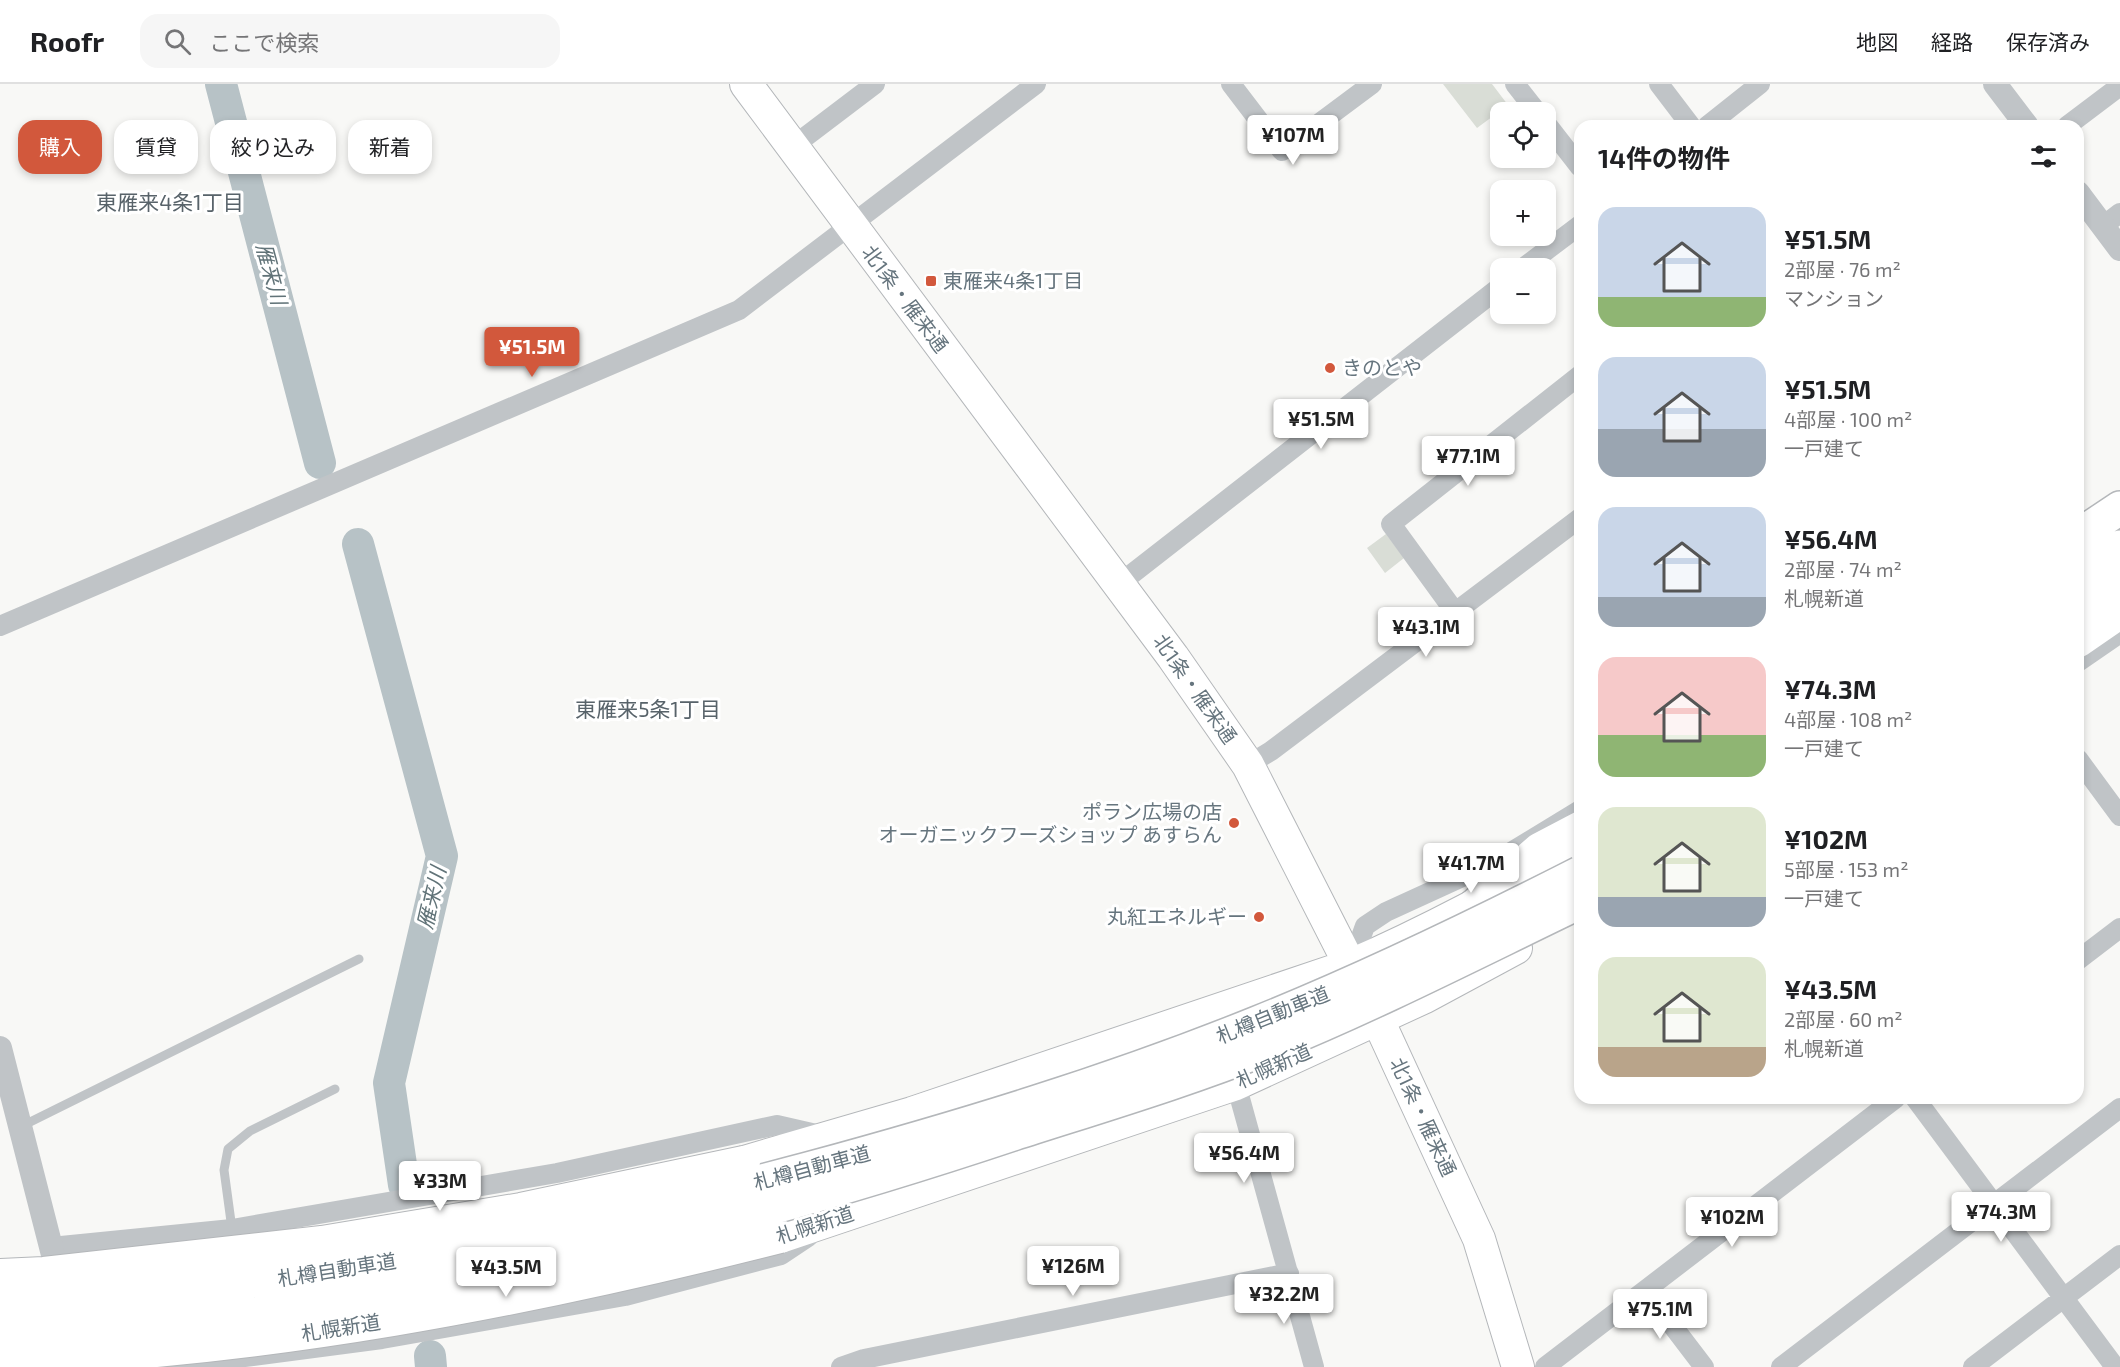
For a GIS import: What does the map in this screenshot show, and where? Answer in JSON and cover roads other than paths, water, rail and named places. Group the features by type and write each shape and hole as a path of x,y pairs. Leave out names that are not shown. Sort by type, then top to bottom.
{"highway":[{"name":"北1条・雁来通","path":"746,84 1119,584 1248,765 1378,1020 1479,1239 1518,1367"},
{"path":"2084,551 2120,508"},
{"path":"2084,554 2120,530"},
{"path":"2084,556 2120,547"},
{"path":"2084,595 2120,574"},
{"path":"2084,601 2120,574"},
{"path":"2084,637 2120,612"},
{"path":"1473,907 1540,849 1574,831"},
{"path":"0,1275 44,1273 322,1242 521,1209 744,1162 912,1113 1351,965 1473,907 1574,851"},
{"name":"札樽自動車道","path":"0,1305 244,1284 410,1259 532,1236 688,1201 920,1139 1133,1070 1255,1024 1374,973 1574,876"},
{"name":"札樽自動車道","path":"0,1333 90,1328 334,1299 544,1263 707,1225 908,1169 1146,1091 1271,1046 1574,915"},
{"name":"札幌新道","path":"0,1361 103,1357 344,1330 643,1272 780,1237 1236,1084 1378,1020 1479,970 1574,915"}],"street":[{"path":"792,147 876,84"},
{"path":"0,626 739,310 1036,84"},
{"path":"1231,84 1282,151 1372,84"},
{"path":"1515,84 1529,102"},
{"path":"1659,84 1686,120"},
{"path":"1715,120 1760,84"},
{"path":"1995,84 2022,120"},
{"path":"2075,120 2120,86"},
{"path":"1556,136 1574,159"},
{"path":"2084,198 2111,220 2120,249"},
{"path":"1536,258 1574,230"},
{"path":"1119,584 1490,294"},
{"path":"1455,612 1391,524 1574,380"},
{"path":"1248,765 1271,751 1574,523"},
{"path":"2084,658 2120,633"},
{"path":"2084,767 2120,816"},
{"path":"1351,965 1365,926 1386,912 1493,863 1574,814"},
{"path":"2084,955 2120,928"},
{"path":"0,1048 22,1126 82,1367"},
{"path":"1236,1084 1314,1367"},
{"path":"1545,1367 1888,1104"},
{"path":"1920,1104 2115,1367"},
{"path":"1781,1367 2120,1108"},
{"path":"51,1247 232,1228 557,1173 777,1125 794,1127 828,1137"},
{"path":"169,1367 382,1339 625,1296 781,1255 841,1216"},
{"path":"1973,1367 2120,1255"},
{"path":"841,1367 1289,1273"},
{"path":"1646,1291 1704,1367"}],"lane":[{"path":"22,1126 359,958"},
{"path":"232,1228 224,1170 228,1149 250,1131 335,1089"}],"waterway":[{"name":"雁来川","path":"221,84 320,463"},
{"name":"雁来川","path":"358,544 442,856 389,1083 404,1185"},
{"name":"雁来川","path":"430,1356 431,1367"}],"place":[{"name":"東雁来4条1丁目","path":"931,281"},
{"name":"きのとや","path":"1330,368"},
{"name":"ポラン広場の店 オーガニックフーズショップ あすらん","path":"1234,823"},
{"name":"丸紅エネルギー","path":"1259,917"}],"district":[{"name":"東雁来4条1丁目","path":"170,203"},
{"name":"東雁来5条1丁目","path":"648,710"}]}
